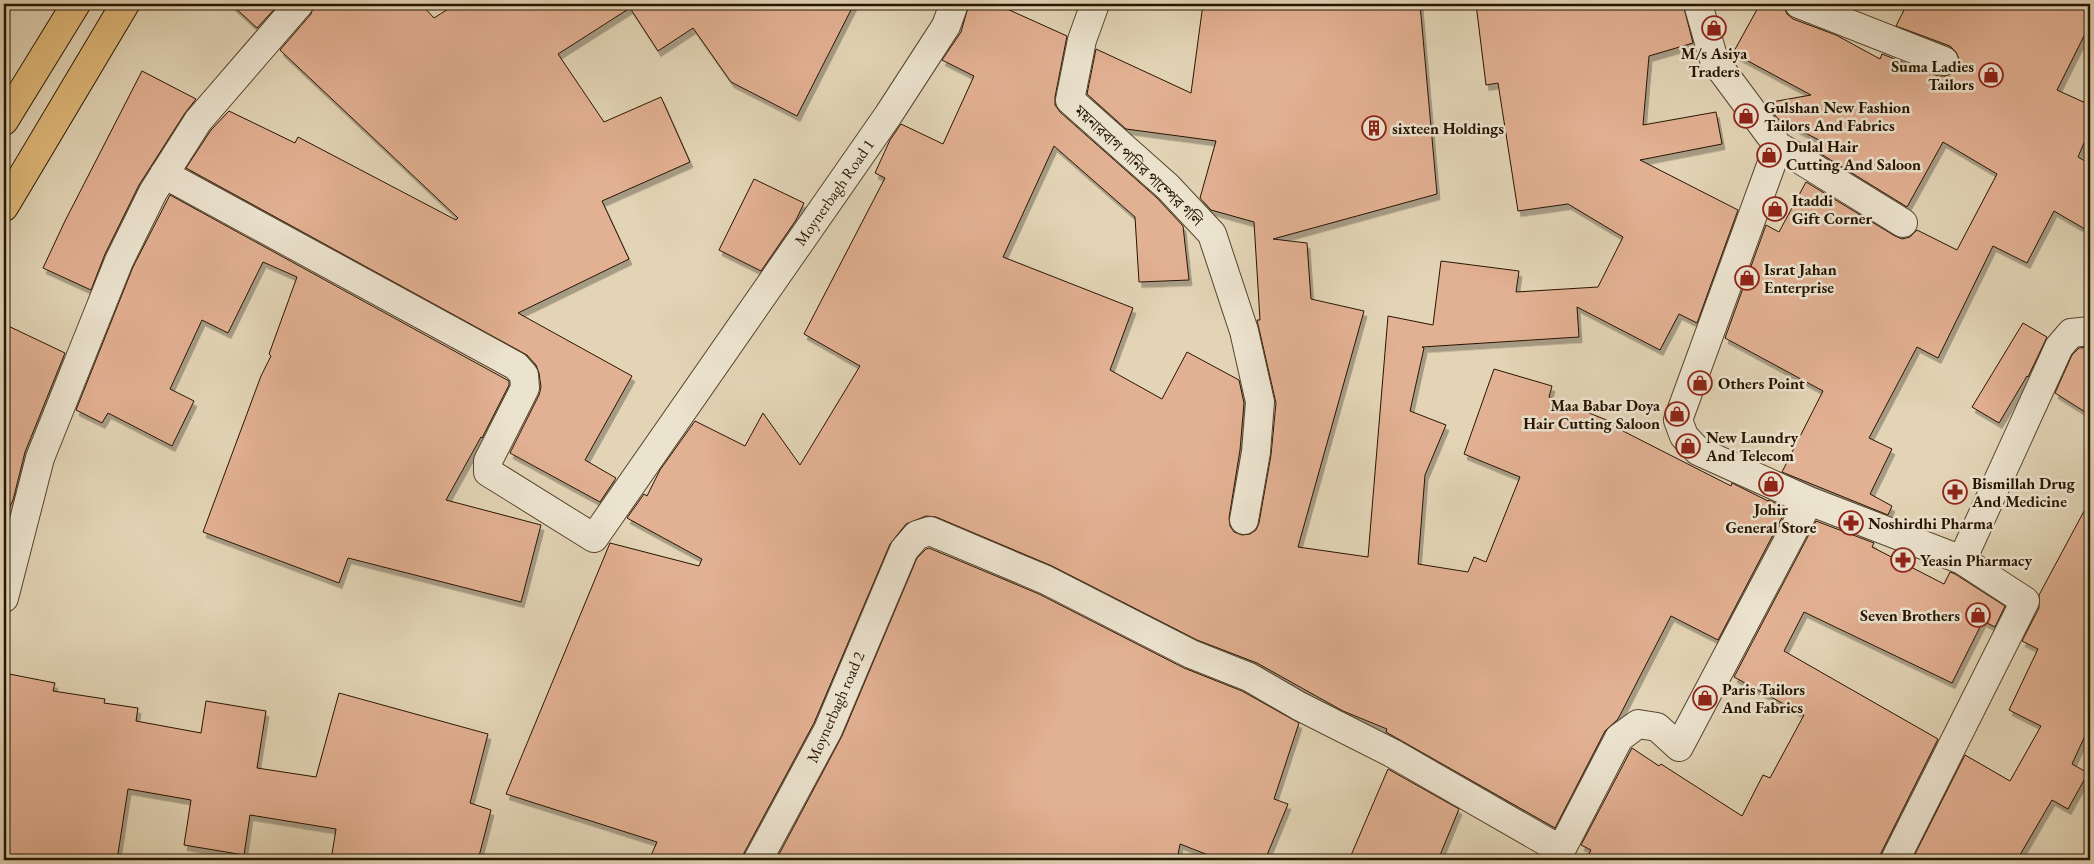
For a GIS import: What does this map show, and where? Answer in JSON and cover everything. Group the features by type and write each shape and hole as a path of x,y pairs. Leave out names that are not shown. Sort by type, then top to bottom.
{"main road":[{"path":"4,121 76,4"},
{"path":"4,207 125,4"}],"street":[{"path":"4,598 40,458 100,304 153,192 198,121 299,4"},
{"name":"Moynerbagh Road 1","path":"164,174 516,366 524,375 525,388 488,461 488,472 594,538 889,114 946,26 954,4"},
{"name":"ময়নারবাগ পানির পাম্পের গলি","path":"1095,4 1082,40 1070,100 1168,187 1212,234 1244,331 1260,402 1256,452 1244,520"},
{"path":"1698,4 1714,60 1778,146 1903,223"},
{"path":"1798,4 1944,61"},
{"path":"1778,146 1678,420 1684,436 1698,452 1809,501 1962,560 2025,601 1895,860"},
{"path":"1962,560 2059,347 2070,333 2090,331"},
{"path":"1561,855 1619,738 1638,724 1657,727 1679,747 1809,501"},
{"name":"Moynerbagh road 2","path":"758,860 828,730 904,550 917,535 930,531 1046,580 1191,654 1249,676 1299,706 1392,753 1561,855"}],"building":[{"path":"231,4 279,4 257,28"},
{"path":"314,4 421,4 434,18 456,4 854,4 797,116 731,82 693,28 658,51 630,8 558,54 604,122 661,97 690,162 602,201 629,259 518,313 632,376 585,460 616,478 600,502 510,453 539,395 541,387 536,365 527,355 186,168 211,130 229,111 295,143 298,137 456,220 458,218 280,50 311,14"},
{"path":"969,4 996,4 1067,36 1055,105 1060,112 1157,198 1183,226 1189,280 1139,282 1135,217 1054,146 1003,257 1133,308 1110,370 1162,399 1187,352 1239,380 1244,403 1240,450 1229,518 1230,526 1234,532 1242,535 1250,534 1256,530 1259,523 1271,455 1276,403 1257,320 1260,320 1254,222 1211,210 1200,198 1216,141 1126,129 1087,94 1096,49 1191,93 1203,4 1420,4 1437,194 1273,239 1307,243 1311,299 1364,311 1298,547 1368,557 1388,316 1433,325 1441,261 1519,271 1516,292 1598,287 1623,237 1568,204 1518,211 1498,83 1486,85 1476,4 1683,4 1693,43 1649,56 1643,125 1716,112 1722,144 1640,160 1738,210 1697,323 1679,314 1660,350 1577,307 1579,337 1422,347 1424,348 1410,411 1446,425 1425,475 1418,564 1468,572 1474,557 1486,562 1520,477 1464,454 1494,369 1552,386 1549,397 1624,427 1623,431 1731,486 1732,483 1787,508 1718,640 1671,616 1618,719 1605,731 1555,828 1386,732 1387,729 1343,711 1257,663 1197,640 1052,566 936,517 926,516 906,524 890,544 814,723 742,860 649,860 657,842 506,794 610,543 699,566 702,559 627,518 644,494 647,496 660,470 695,421 745,446 763,413 800,465 860,366 804,334 885,178 875,173 890,140 901,124 943,144 974,76 942,60 961,32"},
{"path":"1760,4 1777,4 1784,7 1787,14 1793,19 1836,35 1880,59 1882,54 1938,76 1946,76 1953,73 1958,67 1959,59 1956,52 1950,46 1896,26 1907,4 2090,4 2090,24 2057,90 2090,105 2090,129 2078,157 2090,164 2090,232 2054,211 2027,263 1993,246 1938,358 1917,347 1869,438 1892,449 1870,494 1892,506 1888,515 1782,472 1823,391 1725,338 1766,225 1779,232 1806,182 1895,236 1902,239 1910,237 1917,230 1957,250 1997,174 1943,142 1907,207 1821,154 1815,149 1819,140 1778,119 1766,103 1811,95 1733,53"},
{"path":"142,71 196,99 139,185 105,254 91,290 43,268"},
{"path":"754,179 804,203 796,220 761,271 719,250"},
{"path":"170,195 509,381 509,385 482,438 446,500 541,525 521,602 348,558 339,583 203,532 261,376 271,356 269,354 297,277 263,262 228,333 202,320 170,389 194,401 172,446 108,413 102,423 76,410 133,267"},
{"path":"2023,323 2047,337 2028,377 1999,423 1972,407"},
{"path":"4,324 65,353 25,452 13,500 4,519"},
{"path":"2090,347 2090,415 2055,393 2072,355 2079,348"},
{"path":"2090,500 2090,725 2072,764 2088,773 2068,809 2052,800 2017,860 1912,860 1965,755 2010,781 2041,726 2009,710 2038,649 2022,641 2039,608 2039,595"},
{"path":"1816,521 1874,543 1872,547 1944,584 1950,572 1955,574 2005,606 1995,627 1983,621 1952,683 1804,612 1784,651 1938,739 1879,860 1586,860 1591,850 1581,845 1632,748 1659,766 1661,764 1742,816 1763,775 1770,778 1804,715 1734,677"},
{"path":"929,548 1039,594 1184,668 1242,691 1299,723 1274,799 1288,804 1265,860 1221,860 1180,844 1177,860 776,860 842,736 917,558"},
{"path":"4,673 55,683 53,691 105,699 104,703 138,708 136,721 201,733 206,701 266,711 257,768 316,777 339,693 488,734 470,803 491,810 478,860 331,860 336,829 250,815 244,855 184,845 191,800 128,789 117,860 4,860"},
{"path":"1388,769 1459,809 1438,860 1349,860"}],"place":[{"name":"M/s Asiya Traders","path":"1714,28"},
{"name":"Suma Ladies Tailors","path":"1991,75"},
{"name":"Gulshan New Fashion Tailors And Fabrics","path":"1746,116"},
{"name":"sixteen Holdings","path":"1374,128"},
{"name":"Dulal Hair Cutting And Saloon","path":"1769,155"},
{"name":"Itaddi Gift Corner","path":"1775,209"},
{"name":"Israt Jahan Enterprise","path":"1747,278"},
{"name":"Others Point","path":"1700,383"},
{"name":"Maa Babar Doya Hair Cutting Saloon","path":"1677,414"},
{"name":"New Laundry And Telecom","path":"1688,446"},
{"name":"Johir General Store","path":"1771,484"},
{"name":"Bismillah Drug And Medicine","path":"1955,492"},
{"name":"Noshirdhi Pharma","path":"1851,523"},
{"name":"Yeasin Pharmacy","path":"1903,560"},
{"name":"Seven Brothers","path":"1978,615"},
{"name":"Paris Tailors And Fabrics","path":"1705,698"}]}
